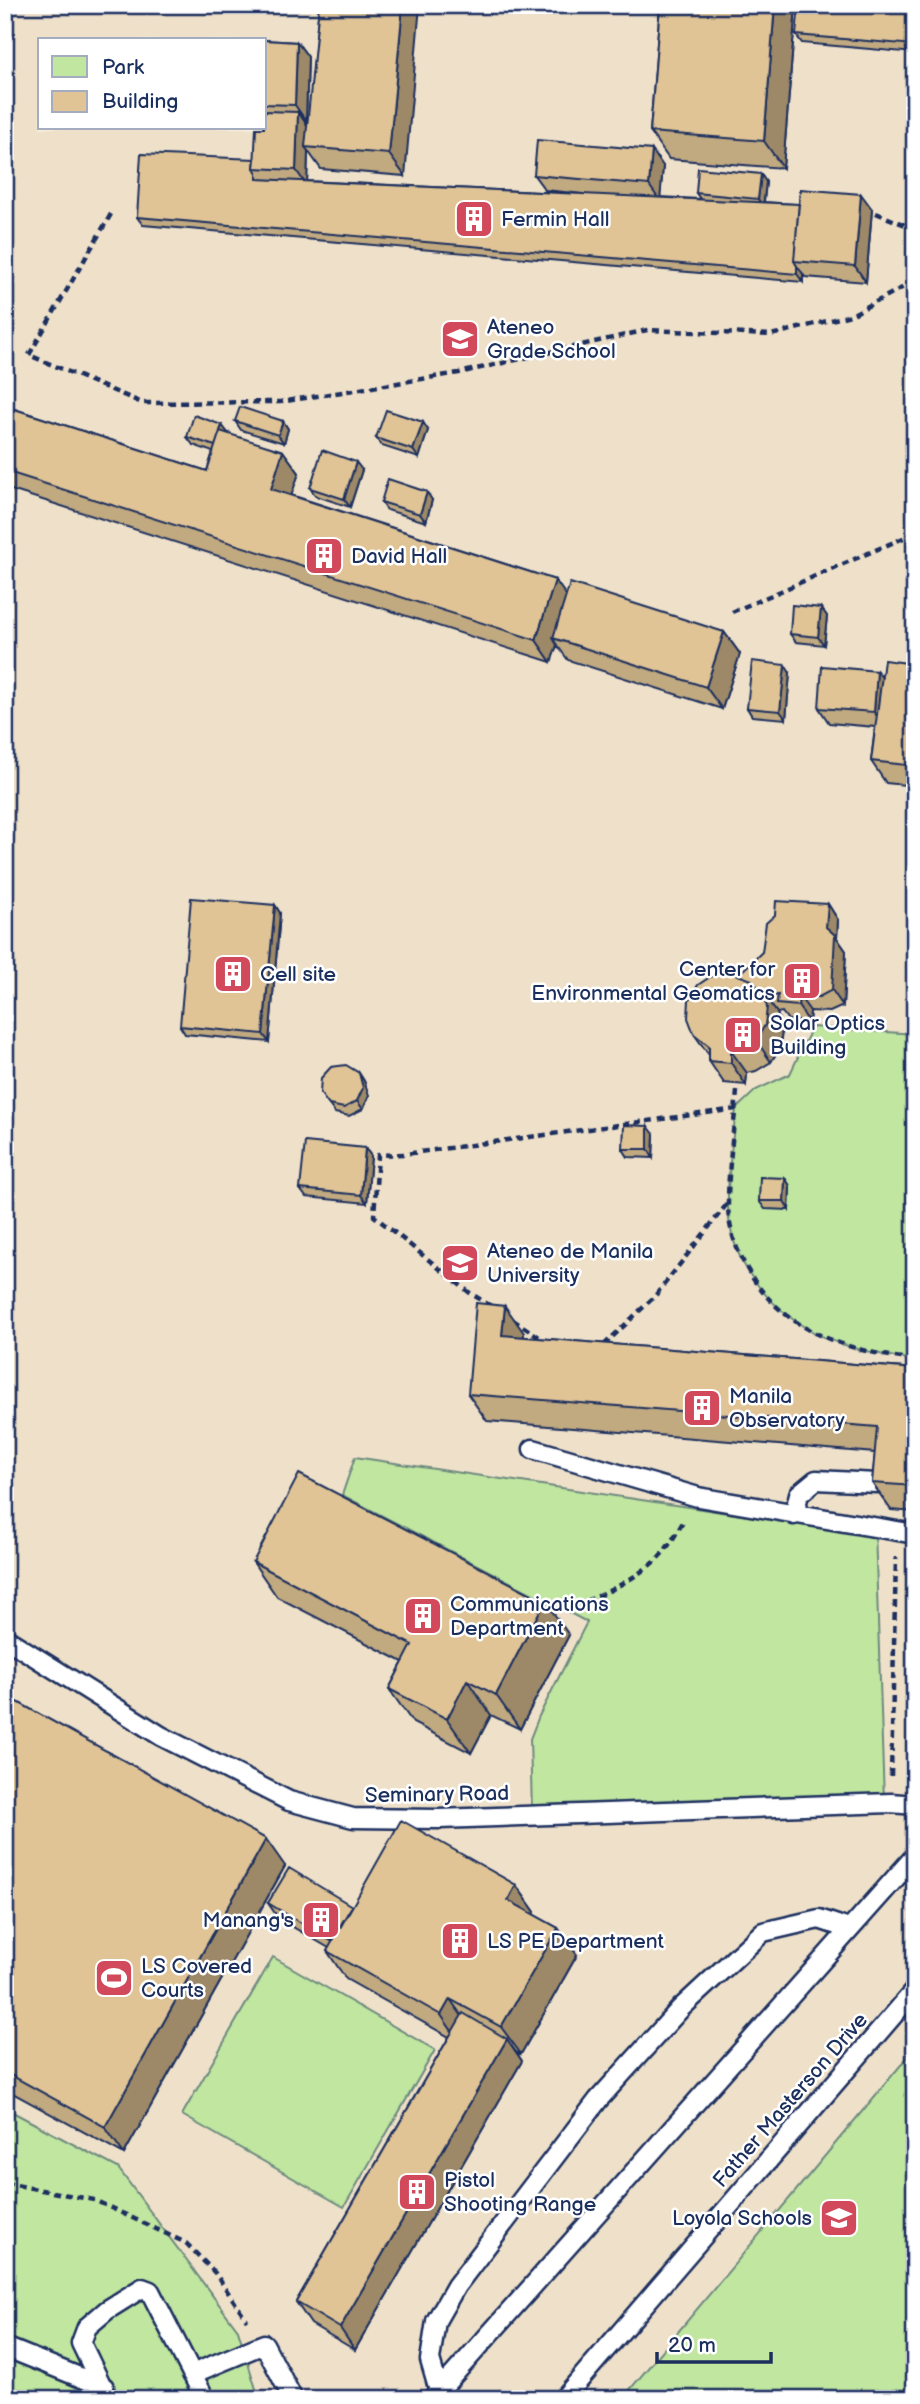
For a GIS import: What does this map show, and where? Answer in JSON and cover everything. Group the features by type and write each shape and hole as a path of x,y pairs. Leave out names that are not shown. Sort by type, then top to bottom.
{"lane":[{"path":"533,1449 698,1497 906,1533"},
{"path":"794,1515 799,1494 816,1480 877,1483"},
{"name":"Seminary Road","path":"5,1638 161,1736 289,1801 353,1818 439,1819 891,1803 915,1805"},
{"path":"435,2395 915,1856"},
{"path":"435,2395 430,2360 436,2321 456,2286 598,2100 681,2008 763,1932 820,1919 849,1929"},
{"name":"Father Masterson Drive","path":"563,2399 915,1990"},
{"path":"106,2393 81,2343 87,2327 107,2310 142,2288 150,2291 205,2399"},
{"path":"192,2374 264,2344 293,2399"},
{"path":"5,2347 106,2393"}],"path":[{"path":"877,213 915,229"},
{"path":"111,214 29,355 142,403 280,402 459,373 647,330 771,335 851,316 915,281"},
{"path":"732,612 915,533"},
{"path":"737,1091 727,1204 729,1223 746,1269 774,1305 795,1322 856,1350 915,1360"},
{"path":"492,1307 470,1293 374,1216 378,1155 405,1154 736,1109"},
{"path":"596,1351 655,1296 727,1204"},
{"path":"503,1314 547,1342"},
{"path":"563,1607 572,1606 642,1572 659,1557 677,1533 698,1497"},
{"path":"891,1803 906,1533"},
{"path":"5,2183 94,2200 186,2243 215,2273 264,2344"}],"shaded area":[{"name":"Ateneo de Manila University","path":"5,5 915,5 915,2399 5,2399"}],"green space":[{"path":"812,1027 915,1034 915,1360 868,1352 825,1338 805,1327 769,1298 753,1279 735,1244 728,1215 728,1193 736,1109 756,1090 790,1074"},
{"path":"355,1457 748,1516 875,1529 884,1801 532,1811 530,1739 587,1622 342,1495"},
{"path":"273,1957 435,2050 344,2207 182,2115"},
{"name":"Loyola Schools","path":"915,2048 915,2399 622,2399"},
{"path":"5,2108 118,2168 238,2330 259,2399 5,2399"}],"building":[{"path":"319,5 403,5 389,154 305,147"},
{"path":"660,5 775,5 764,141 650,132"},
{"path":"799,5 915,5 915,45 796,35"},
{"path":"266,40 297,42 295,105 266,104"},
{"path":"266,111 298,112 296,170 254,168 256,130 266,130"},
{"path":"537,140 652,150 649,185 534,175"},
{"name":"Fermin Hall","path":"141,154 255,159 257,179 799,204 794,261 797,274 137,217"},
{"path":"698,168 761,174 758,199 696,193"},
{"path":"800,189 861,194 855,266 794,261"},
{"name":"David Hall","path":"5,406 207,471 220,431 283,451 271,489 555,580 536,640 5,471"},
{"path":"240,407 283,421 278,435 235,421"},
{"path":"386,410 423,422 413,450 376,438"},
{"path":"194,415 222,425 215,446 187,437"},
{"path":"322,450 356,462 344,499 310,488"},
{"path":"388,479 427,492 420,514 381,502"},
{"path":"570,583 724,632 706,687 553,638"},
{"path":"792,605 821,608 818,637 790,634"},
{"path":"884,660 915,664 915,766 871,761"},
{"path":"752,661 785,665 780,711 747,708"},
{"path":"822,666 877,671 874,712 819,708"},
{"name":"Cell site","path":"191,898 275,905 263,1034 180,1026"},
{"name":"Center for Environmental Geomatics","path":"776,901 828,904 826,927 835,935 832,990 819,997 799,996 798,1006 777,1004 778,995 766,997 752,980 738,975 762,952 766,923 775,915"},
{"path":"730,972 752,980 761,991 767,1007 765,1025 756,1040 741,1049 731,1051 731,1063 709,1061 709,1046 694,1034 688,1018 689,1000 698,985 713,975"},
{"path":"346,1065 359,1073 363,1088 357,1101 344,1108 329,1105 320,1093 321,1078 331,1067"},
{"path":"624,1125 648,1126 648,1149 623,1149"},
{"path":"305,1142 365,1148 361,1195 300,1189"},
{"path":"760,1177 785,1178 784,1201 759,1201"},
{"path":"476,1303 505,1306 502,1335 915,1369 915,1486 872,1483 877,1427 468,1394"},
{"name":"Communications Department","path":"299,1474 545,1601 496,1695 467,1680 447,1719 389,1689 412,1645 253,1562"},
{"name":"LS Covered Courts","path":"5,1695 266,1839 105,2127 5,2072"},
{"name":"LS PE Department","path":"401,1820 516,1885 508,1900 558,1928 501,2027 450,1999 441,2015 327,1951"},
{"name":"Manang's","path":"289,1868 352,1906 331,1941 268,1903"},
{"path":"463,2013 507,2039 340,2328 296,2302"}],"place":[{"name":"Fermin Hall","path":"474,219"},
{"name":"Ateneo Grade School","path":"460,339"},
{"name":"David Hall","path":"324,556"},
{"name":"Cell site","path":"233,974"},
{"name":"Center for Environmental Geomatics","path":"802,981"},
{"name":"Solar Optics Building","path":"743,1035"},
{"name":"Ateneo de Manila University","path":"460,1263"},
{"name":"Manila Observatory","path":"702,1408"},
{"name":"Communications Department","path":"423,1616"},
{"name":"Manang's","path":"321,1920"},
{"name":"LS PE Department","path":"460,1941"},
{"name":"LS Covered Courts","path":"114,1978"},
{"name":"Pistol Shooting Range","path":"417,2192"},
{"name":"Loyola Schools","path":"839,2218"}]}
